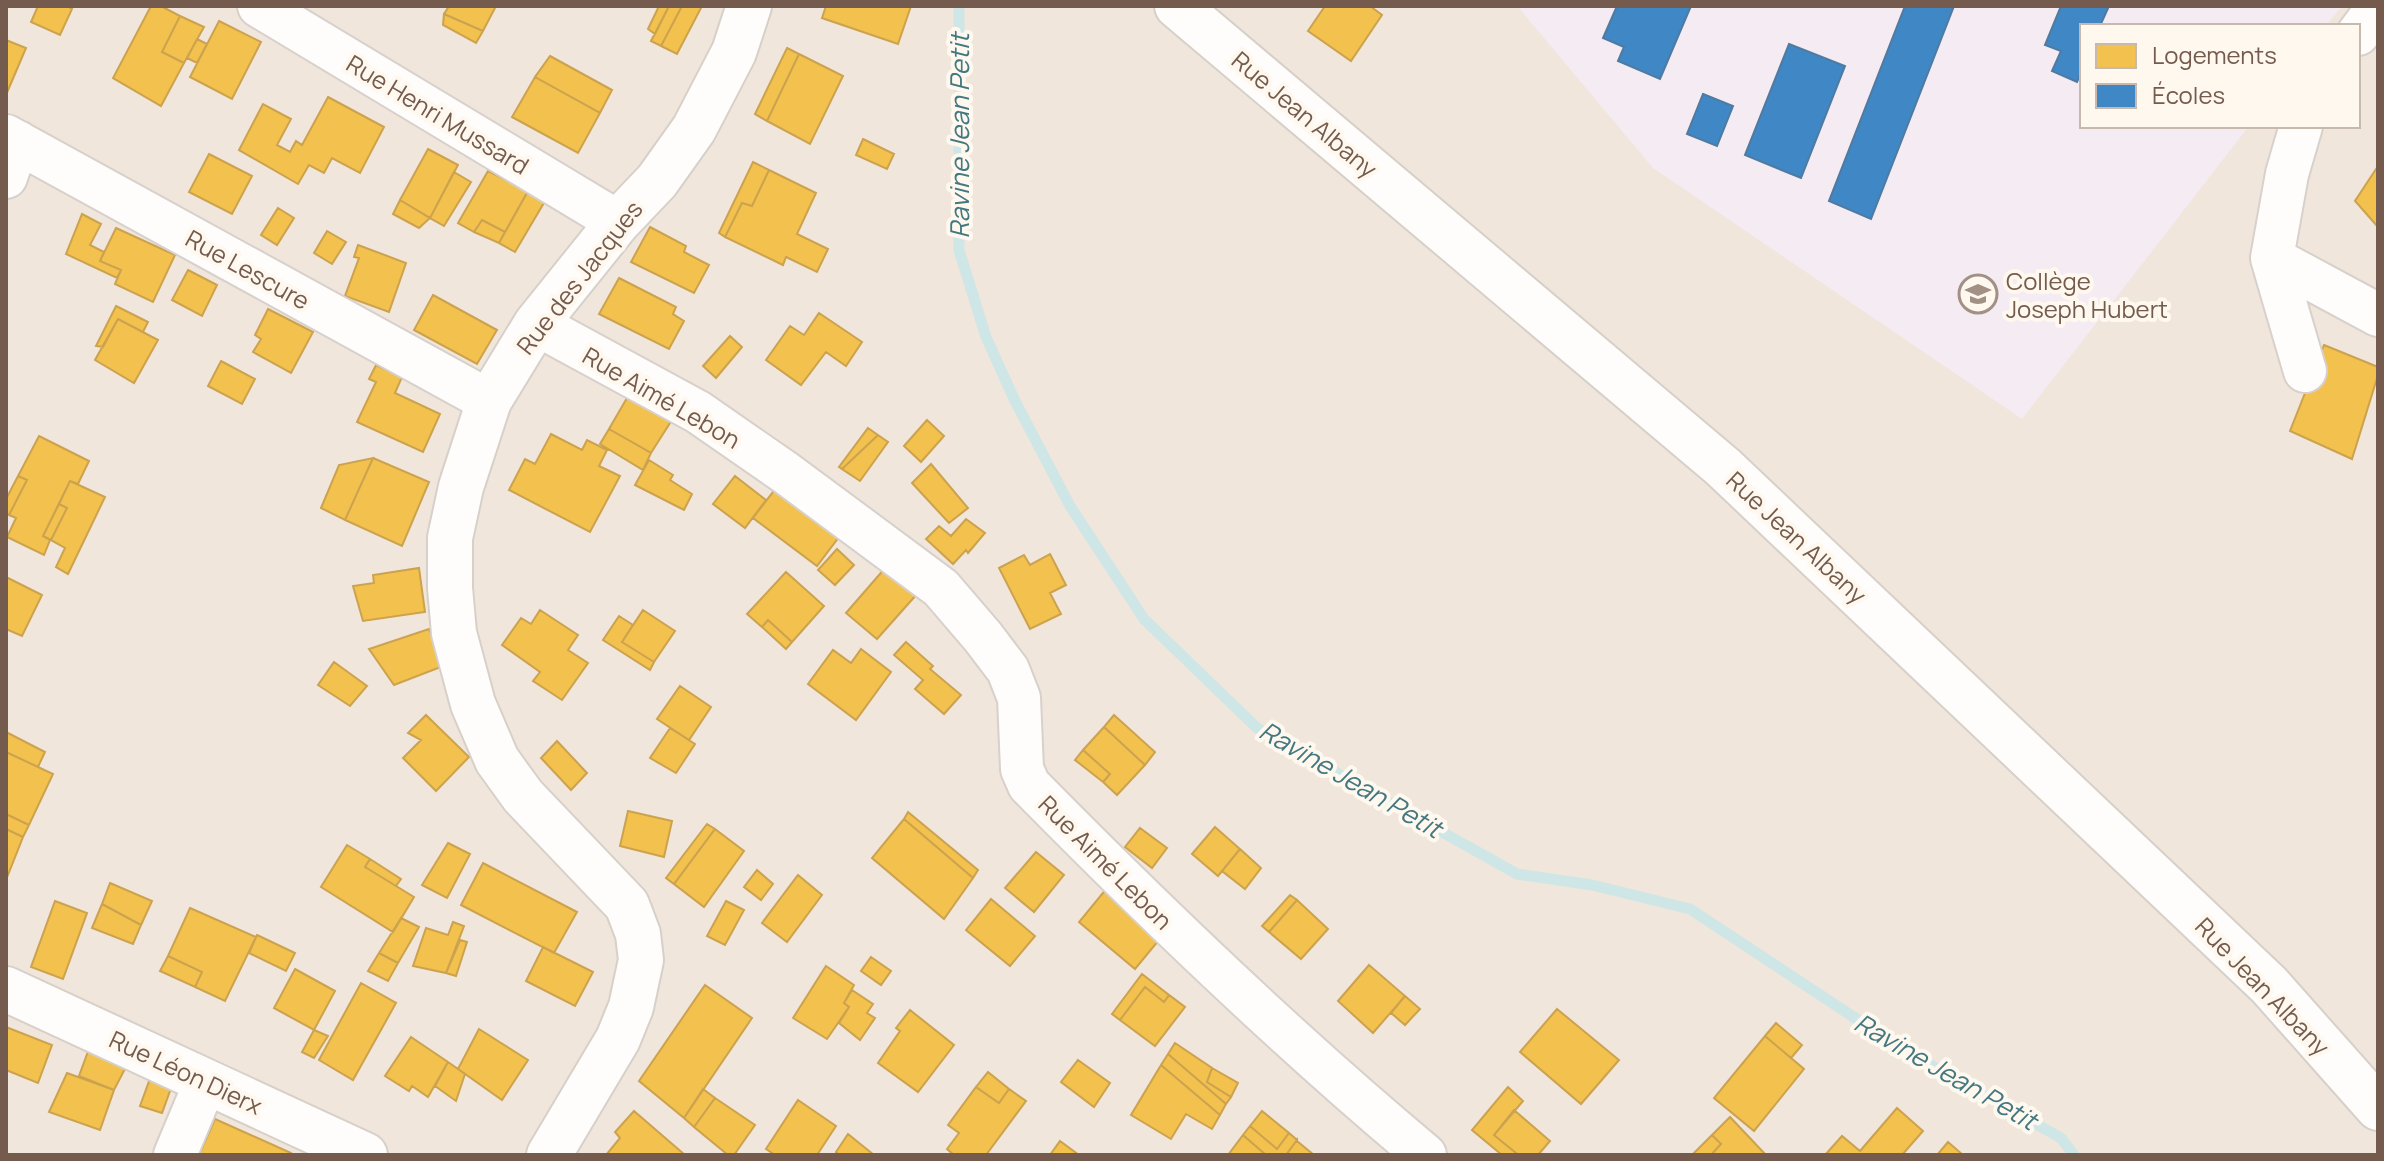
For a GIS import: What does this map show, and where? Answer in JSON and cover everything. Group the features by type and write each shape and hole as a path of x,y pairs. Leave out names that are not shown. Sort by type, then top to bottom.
{"street":[{"name":"Rue Henri Mussard","path":"259,6 618,222"},
{"name":"Rue des Jacques","path":"549,1155 618,1039 631,1007 641,960 638,934 627,905 523,796 497,760 473,704 454,633 450,538 461,487 489,401 536,324 618,222 657,181 694,129 734,52 749,6"},
{"name":"Rue Jean Albany","path":"1177,6 1723,467 2269,985 2378,1108"},
{"path":"2360,31 2378,7"},
{"path":"2300,128 2287,174 2272,258 2305,371"},
{"name":"Rue Lescure","path":"10,152 489,401"},
{"path":"2272,258 2378,315"},
{"name":"Rue Aimé Lebon","path":"536,324 698,412 941,588 1008,670 1019,698 1022,769 1029,785 1180,936 1279,1028 1425,1155"},
{"name":"Rue Léon Dierx","path":"6,989 365,1155"},
{"path":"175,1155 206,1081"}],"shaded area":[{"path":"6,6 2378,6 2378,1155 6,1155"},
{"name":"Collège Joseph Hubert","path":"1517,6 2342,6 2328,24 2080,24 2080,128 2247,128 2022,419 1653,168"}],"building: Logements":[{"path":"38,6 67,6 72,9 60,35 31,22"},
{"path":"151,6 161,6 180,16 162,52 184,63 161,106 113,78"},
{"path":"449,6 496,6 483,31 444,14"},
{"path":"659,6 669,6 655,34 648,29"},
{"path":"669,6 682,6 661,46 651,41"},
{"path":"682,6 702,6 677,54 661,46"},
{"path":"826,6 911,6 898,44 822,18"},
{"path":"1325,6 1370,6 1382,15 1351,61 1308,31"},
{"path":"444,14 483,31 476,43 443,25"},
{"path":"180,16 204,27 184,63 162,52"},
{"path":"219,21 261,42 232,99 190,77"},
{"path":"197,39 207,44 197,63 187,58"},
{"path":"6,40 26,48 6,95"},
{"path":"787,48 799,54 767,121 755,114"},
{"path":"799,54 843,76 810,144 767,121"},
{"path":"550,56 612,90 600,113 535,77"},
{"path":"535,77 600,113 578,153 512,117"},
{"path":"328,97 384,127 360,173 332,158 324,173 309,165 298,184 239,150 263,104 291,119 277,145 290,152 296,141 302,145"},
{"path":"863,139 894,154 887,169 856,155"},
{"path":"428,149 458,165 430,218 400,200"},
{"path":"209,154 252,176 232,214 189,192"},
{"path":"753,162 769,170 752,206 742,203 725,237 719,233"},
{"path":"2378,166 2378,227 2355,201"},
{"path":"769,170 816,193 797,234 828,249 817,272 786,257 783,265 725,237 742,203 752,206"},
{"path":"488,171 528,191 505,232 482,220 474,232 458,223"},
{"path":"454,172 471,182 444,226 430,218"},
{"path":"528,191 545,201 515,252 499,243"},
{"path":"400,200 430,218 419,228 393,214"},
{"path":"278,208 294,218 277,245 261,235"},
{"path":"82,214 101,224 90,245 104,252 100,261 121,270 117,278 66,254"},
{"path":"482,220 505,232 499,243 474,232"},
{"path":"650,227 686,246 684,252 709,265 694,293 631,262"},
{"path":"116,228 175,255 153,302 115,284 121,270 100,261"},
{"path":"327,231 346,242 332,264 314,253"},
{"path":"358,245 406,263 389,312 345,296 359,258 354,257"},
{"path":"188,270 217,285 202,316 172,300"},
{"path":"619,278 676,307 673,314 684,321 669,349 599,314"},
{"path":"433,295 497,330 477,364 414,330"},
{"path":"116,306 148,322 143,332 118,319 103,347 96,346"},
{"path":"268,309 313,332 291,373 253,352 261,339 255,335"},
{"path":"819,313 862,342 846,366 826,352 801,385 766,360 790,326 804,335"},
{"path":"118,319 158,340 134,383 95,360"},
{"path":"730,336 742,347 716,378 703,366"},
{"path":"2324,345 2378,367 2352,459 2290,431"},
{"path":"221,361 255,379 242,404 208,386"},
{"path":"376,365 402,377 395,393 440,414 423,452 357,422 376,382 369,379"},
{"path":"631,391 675,415 651,453 609,429"},
{"path":"927,420 944,436 921,462 904,446"},
{"path":"868,428 878,435 842,469 839,467"},
{"path":"609,429 651,453 643,470 600,444"},
{"path":"551,434 582,450 587,440 607,450 599,466 620,476 590,532 509,490 525,459 535,464"},
{"path":"878,435 888,442 860,481 842,469"},
{"path":"39,436 89,461 78,484 70,481 43,536 50,540 44,555 7,537 16,518 9,515 27,480 18,476"},
{"path":"373,458 345,520 321,508 339,465"},
{"path":"373,458 429,482 402,546 345,520"},
{"path":"649,460 673,475 670,480 692,494 684,510 635,485"},
{"path":"931,464 968,508 949,523 912,483"},
{"path":"18,476 27,480 9,515 6,513 6,499"},
{"path":"735,476 766,500 745,528 713,504"},
{"path":"70,481 105,497 68,574 56,567 65,548 51,540 67,508 59,504"},
{"path":"776,488 845,529 817,566 753,518"},
{"path":"59,504 67,508 51,540 43,536"},
{"path":"966,519 985,533 968,553 966,550 953,564 926,539 939,526 951,536"},
{"path":"837,549 854,565 835,585 818,570"},
{"path":"1050,554 1066,585 1050,593 1061,614 1030,629 999,568 1024,555 1030,565"},
{"path":"886,567 917,594 877,639 846,613"},
{"path":"419,568 425,612 363,621 353,586 374,583 373,575"},
{"path":"786,572 824,606 792,642 768,620 762,627 747,614"},
{"path":"6,577 42,595 22,636 6,629"},
{"path":"540,610 578,635 568,650 588,663 562,700 533,681 540,672 502,645 521,618 531,624"},
{"path":"643,610 675,631 654,662 622,642"},
{"path":"619,616 633,625 622,642 654,662 650,670 603,640"},
{"path":"768,620 792,642 786,649 762,627"},
{"path":"429,629 446,665 394,685 369,649"},
{"path":"906,642 933,666 930,669 961,695 944,714 915,689 923,680 894,655"},
{"path":"861,649 891,672 856,720 808,684 833,650 851,663"},
{"path":"334,662 367,686 350,706 318,685"},
{"path":"680,686 711,707 689,740 657,719"},
{"path":"426,715 469,757 436,791 403,758 421,740 408,733"},
{"path":"1114,715 1155,752 1145,765 1104,727"},
{"path":"1104,727 1145,765 1117,795 1103,782 1110,774 1083,750"},
{"path":"670,728 695,744 676,773 650,758"},
{"path":"6,732 45,752 38,767 6,752"},
{"path":"557,741 587,773 571,790 541,758"},
{"path":"1083,750 1110,774 1103,782 1075,760"},
{"path":"6,752 53,774 29,825 6,814"},
{"path":"628,811 672,821 664,857 620,846"},
{"path":"908,812 978,870 973,878 904,819"},
{"path":"6,814 29,825 23,837 6,829"},
{"path":"904,819 973,878 944,919 872,858"},
{"path":"707,824 715,829 674,884 666,878"},
{"path":"1215,827 1240,849 1218,876 1192,854"},
{"path":"1140,828 1167,848 1152,868 1125,847"},
{"path":"6,829 23,837 6,880"},
{"path":"715,829 744,851 704,907 674,884"},
{"path":"448,843 470,854 447,898 422,885"},
{"path":"347,845 370,859 365,867 414,897 393,932 321,887"},
{"path":"1240,849 1261,868 1245,889 1222,871"},
{"path":"1036,852 1064,875 1034,912 1005,888"},
{"path":"370,859 401,879 396,886 365,867"},
{"path":"483,863 577,912 554,953 461,905"},
{"path":"757,870 773,884 761,900 744,887"},
{"path":"798,875 822,895 787,942 762,923"},
{"path":"110,883 152,901 141,925 102,904"},
{"path":"1107,888 1164,934 1135,969 1079,922"},
{"path":"1290,895 1297,900 1269,932 1262,926"},
{"path":"991,899 1035,936 1010,966 966,930"},
{"path":"1297,900 1328,929 1301,959 1269,932"},
{"path":"55,901 87,913 63,979 31,967"},
{"path":"726,901 744,910 725,945 707,936"},
{"path":"102,904 141,925 133,944 92,928"},
{"path":"190,908 256,937 225,1001 195,987 202,972 168,956"},
{"path":"401,918 419,927 398,963 379,953"},
{"path":"453,922 464,926 446,973 413,966 426,928 448,935"},
{"path":"257,935 295,953 286,971 249,953"},
{"path":"460,940 467,942 456,976 446,973"},
{"path":"543,947 593,972 575,1006 526,981"},
{"path":"379,953 398,963 388,981 368,971"},
{"path":"168,956 202,972 195,987 160,971"},
{"path":"871,957 891,971 881,985 861,971"},
{"path":"1369,965 1405,996 1373,1033 1338,1001"},
{"path":"826,966 854,985 844,1003 849,1007 827,1039 793,1018"},
{"path":"295,969 335,991 314,1030 274,1008"},
{"path":"1142,974 1169,995 1164,1002 1145,987 1120,1020 1112,1014"},
{"path":"361,983 396,1003 353,1080 319,1060"},
{"path":"705,985 752,1018 684,1118 639,1081"},
{"path":"1145,987 1164,1002 1169,995 1185,1007 1155,1046 1120,1020"},
{"path":"852,990 873,1004 867,1013 875,1018 860,1040 839,1023 849,1007 844,1003"},
{"path":"1405,996 1420,1009 1405,1025 1391,1013"},
{"path":"1557,1009 1619,1060 1581,1104 1520,1052"},
{"path":"910,1010 954,1045 918,1092 878,1063 900,1031 896,1028"},
{"path":"1776,1023 1802,1045 1791,1058 1765,1036"},
{"path":"6,1027 52,1045 38,1083 6,1070"},
{"path":"479,1029 528,1060 502,1100 458,1069"},
{"path":"314,1030 328,1036 314,1058 302,1052"},
{"path":"1765,1036 1804,1069 1754,1131 1714,1098"},
{"path":"411,1037 448,1062 428,1097 412,1086 409,1091 385,1076"},
{"path":"1175,1043 1212,1068 1207,1082 1231,1097 1226,1104 1168,1054"},
{"path":"90,1046 129,1061 114,1090 79,1076"},
{"path":"1168,1054 1226,1104 1220,1115 1161,1065"},
{"path":"1078,1060 1110,1083 1094,1107 1061,1082"},
{"path":"156,1062 178,1069 162,1113 140,1106"},
{"path":"448,1062 465,1074 456,1101 435,1086"},
{"path":"1161,1065 1220,1115 1212,1129 1186,1114 1171,1139 1131,1115"},
{"path":"1212,1068 1238,1083 1231,1097 1207,1082"},
{"path":"988,1072 1009,1089 999,1103 976,1087"},
{"path":"67,1073 114,1090 100,1130 49,1112"},
{"path":"976,1087 999,1103 1009,1089 1026,1101 986,1155 954,1155 947,1149 959,1133 948,1125"},
{"path":"1508,1087 1523,1101 1494,1135 1515,1155 1502,1155 1472,1130"},
{"path":"703,1089 715,1098 694,1127 684,1118"},
{"path":"715,1098 755,1125 734,1155 728,1155 694,1127"},
{"path":"798,1100 836,1126 817,1155 775,1155 766,1149"},
{"path":"1897,1108 1923,1131 1902,1155 1825,1155 1842,1136 1860,1151"},
{"path":"1514,1110 1550,1141 1538,1155 1515,1155 1494,1135"},
{"path":"634,1111 685,1155 606,1155 620,1138 615,1132"},
{"path":"1262,1111 1289,1133 1277,1149 1250,1126"},
{"path":"1730,1117 1766,1155 1711,1155 1721,1144 1712,1135"},
{"path":"215,1119 291,1153 199,1155"},
{"path":"1250,1126 1277,1149 1289,1133 1297,1140 1286,1155 1266,1155 1243,1135"},
{"path":"848,1134 874,1155 839,1155 836,1152"},
{"path":"1243,1135 1266,1155 1228,1155"},
{"path":"1712,1135 1721,1144 1711,1155 1692,1155"},
{"path":"1060,1141 1079,1155 1050,1155"},
{"path":"1297,1141 1314,1155 1286,1155"},
{"path":"1948,1142 1963,1155 1937,1155"}],"building: Écoles":[{"path":"1617,6 1691,6 1660,79 1618,61 1624,47 1603,38"},
{"path":"1905,6 1954,6 1871,219 1829,201"},
{"path":"2061,6 2109,6 2101,24 2080,24 2080,75 2077,82 2052,71 2061,51 2045,45"},
{"path":"1789,44 1845,66 1801,178 1745,155"},
{"path":"1703,94 1733,106 1717,146 1687,134"}],"waterway":[{"name":"Ravine Jean Petit","path":"959,6 959,250 986,337 1015,401 1070,506 1144,619 1257,728 1517,874 1592,885 1690,909 1902,1049 2061,1138 2074,1155"}],"place":[{"name":"Collège Joseph Hubert","path":"1978,294"}]}
